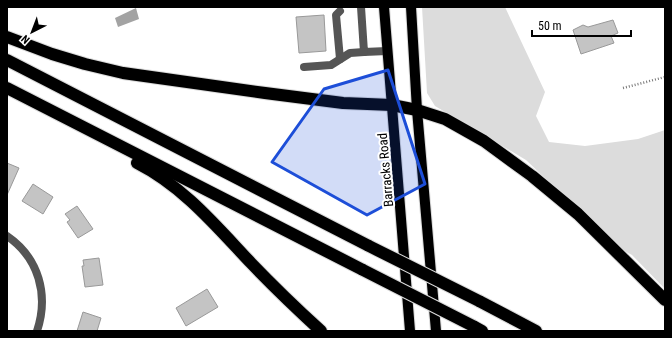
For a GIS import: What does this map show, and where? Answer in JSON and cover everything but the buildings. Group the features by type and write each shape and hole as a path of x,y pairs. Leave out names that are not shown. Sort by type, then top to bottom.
{"highway":[{"path":"7,37 52,54 123,73 343,103 392,105 417,110 445,119 484,141 532,176 578,214 665,300"},
{"path":"7,60 536,331"},
{"path":"7,88 477,329"},
{"path":"60,115 105,146 145,167 169,182 196,205 272,285 322,331"}],"main road":[{"name":"Barracks Road","path":"384,7 410,331"},
{"path":"411,7 417,110 436,331"}],"street":[{"path":"361,7 359,22 364,52"},
{"path":"340,11 336,15 340,36 340,59"},
{"path":"304,67 331,65 350,53 387,51"},
{"path":"7,236 24,251 38,275 43,302 41,318 37,331"}],"path":[{"path":"623,88 665,77"}],"highlighted area":[{"path":"388,70 425,184 367,215 272,162 324,89"}],"shaded area":[{"path":"422,7 505,7 545,92 536,116 549,142 585,146 638,139 665,130 665,289 632,255 617,247 526,160 435,106 427,93"},
{"path":"136,8 139,19 118,27 115,18"}]}
